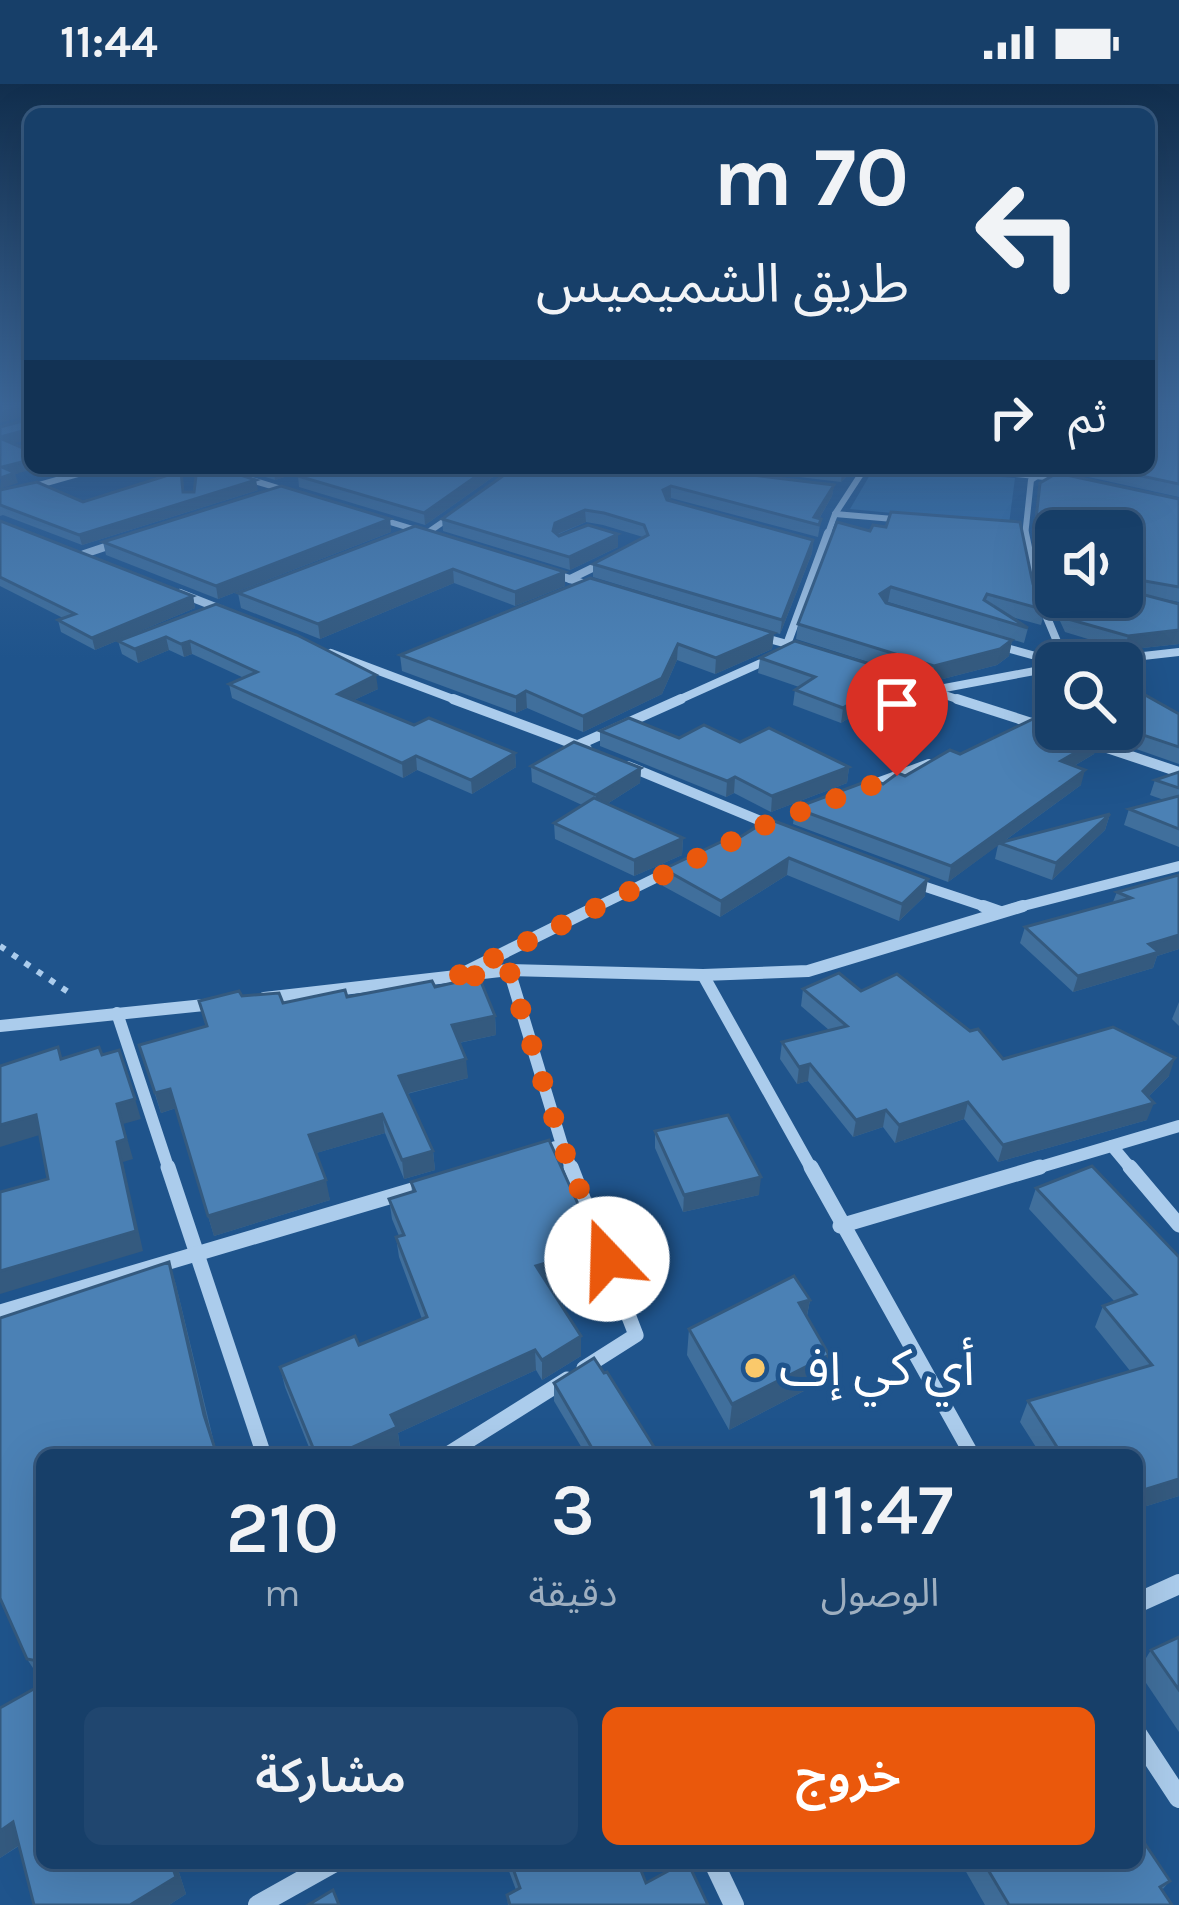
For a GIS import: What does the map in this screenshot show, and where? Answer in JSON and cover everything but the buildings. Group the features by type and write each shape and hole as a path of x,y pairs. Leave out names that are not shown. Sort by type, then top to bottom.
{"street":[{"path":"261,496 280,488 306,496"},
{"path":"578,745 787,651 786,641 835,514 852,488"},
{"path":"1030,488 1022,528 1032,586 1053,642"},
{"path":"830,489 850,491"},
{"path":"398,538 423,532 461,509"},
{"path":"835,514 928,521"},
{"path":"374,517 448,539"},
{"path":"84,554 128,539"},
{"path":"801,541 822,547"},
{"path":"63,546 102,561"},
{"path":"570,579 622,553"},
{"path":"529,566 608,592"},
{"path":"567,594 588,585"},
{"path":"173,590 239,616"},
{"path":"199,616 239,601"},
{"path":"740,632 786,641 816,654"},
{"path":"990,643 1035,656"},
{"path":"318,648 599,754"},
{"path":"1143,656 1179,652"},
{"path":"376,672 398,663"},
{"path":"933,690 1035,669"},
{"path":"874,672 1035,724"},
{"path":"1016,730 1032,723"},
{"path":"1115,750 1179,772"},
{"path":"854,792 940,760"},
{"path":"620,763 788,832"},
{"path":"746,834 789,816"},
{"path":"449,980 682,866"},
{"path":"259,999 509,970 704,975 808,971 1001,912 1179,866"},
{"path":"891,874 1001,912"},
{"path":"456,1449 636,1335 562,1145 509,970"},
{"path":"704,975 969,1449"},
{"path":"0,1026 235,1001"},
{"path":"116,1013 261,1449"},
{"path":"840,1226 1179,1126"},
{"path":"516,1159 562,1145"},
{"path":"1112,1146 1179,1225"},
{"path":"0,1312 447,1180"},
{"path":"1143,1600 1179,1584"},
{"path":"1143,1743 1179,1798"},
{"path":"257,1905 322,1869"},
{"path":"717,1869 734,1905"}],"path":[{"path":"0,946 80,1000 116,1013"}],"shaded area":[{"path":"862,488 1014,488 1009,524 850,509"}],"place":[{"name":"أي كي إف","path":"755,1368"}],"route":[{"path":"607,1259 562,1145 509,970 449,980 767,824 897,776"}]}
